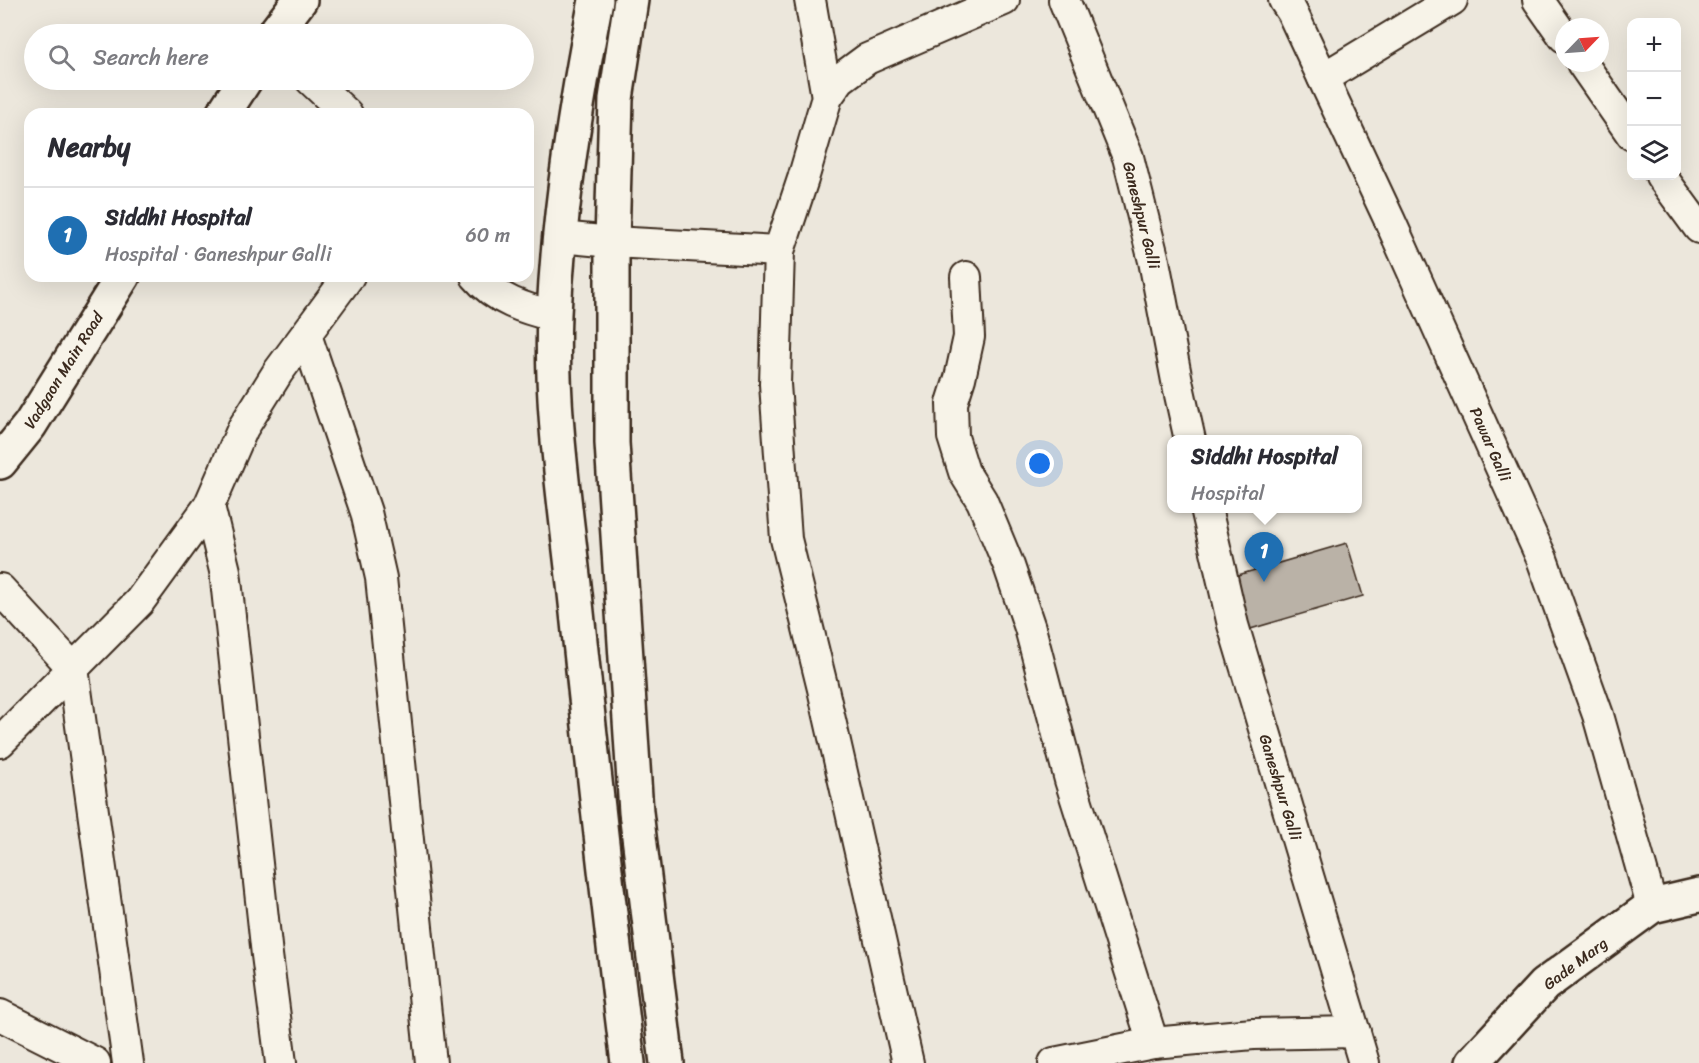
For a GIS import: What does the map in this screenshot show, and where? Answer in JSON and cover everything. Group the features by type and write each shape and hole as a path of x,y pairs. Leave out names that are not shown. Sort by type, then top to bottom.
{"street":[{"path":"282,24 300,0"},
{"path":"596,0 575,110 560,237 554,316 555,409 601,838 628,1063"},
{"path":"631,0 616,99 612,242 612,443 635,800 667,1063"},
{"path":"810,0 827,96"},
{"path":"908,1063 824,689 786,539 775,384 779,250 827,96 840,79 867,59 1004,0"},
{"name":"Ganeshpur Galli","path":"1064,0 1128,157 1154,261 1189,435"},
{"name":"Pawar Galli","path":"1284,0 1323,78 1542,559 1598,715 1652,906"},
{"path":"1323,78 1452,0"},
{"path":"1538,0 1555,24"},
{"path":"1588,72 1627,128"},
{"path":"228,108 239,90"},
{"path":"322,90 341,108"},
{"path":"1664,180 1699,228"},
{"path":"560,237 612,242 779,250"},
{"path":"966,277 969,337 952,403 953,437 964,472 982,501 1030,628 1070,780 1154,1043"},
{"name":"Vadgaon Main Road","path":"0,462 30,425 119,282"},
{"path":"0,742 139,602 209,506 243,428 278,372 345,282"},
{"path":"483,282 500,296 521,307 554,316"},
{"path":"306,335 366,512 381,578 431,1063"},
{"path":"209,506 225,571 281,1063"},
{"name":"Ganeshpur Galli","path":"1207,513 1233,625 1364,1063"},
{"path":"0,589 73,668 128,1063"},
{"name":"Gade Marg","path":"1472,1063 1544,985 1652,906 1699,895"},
{"path":"0,1015 95,1063"},
{"path":"1054,1063 1154,1043 1253,1034 1354,1032"}],"building":[{"path":"1347,543 1363,596 1247,630 1231,577"}],"place":[{"name":"Siddhi Hospital","path":"1264,582"}]}
